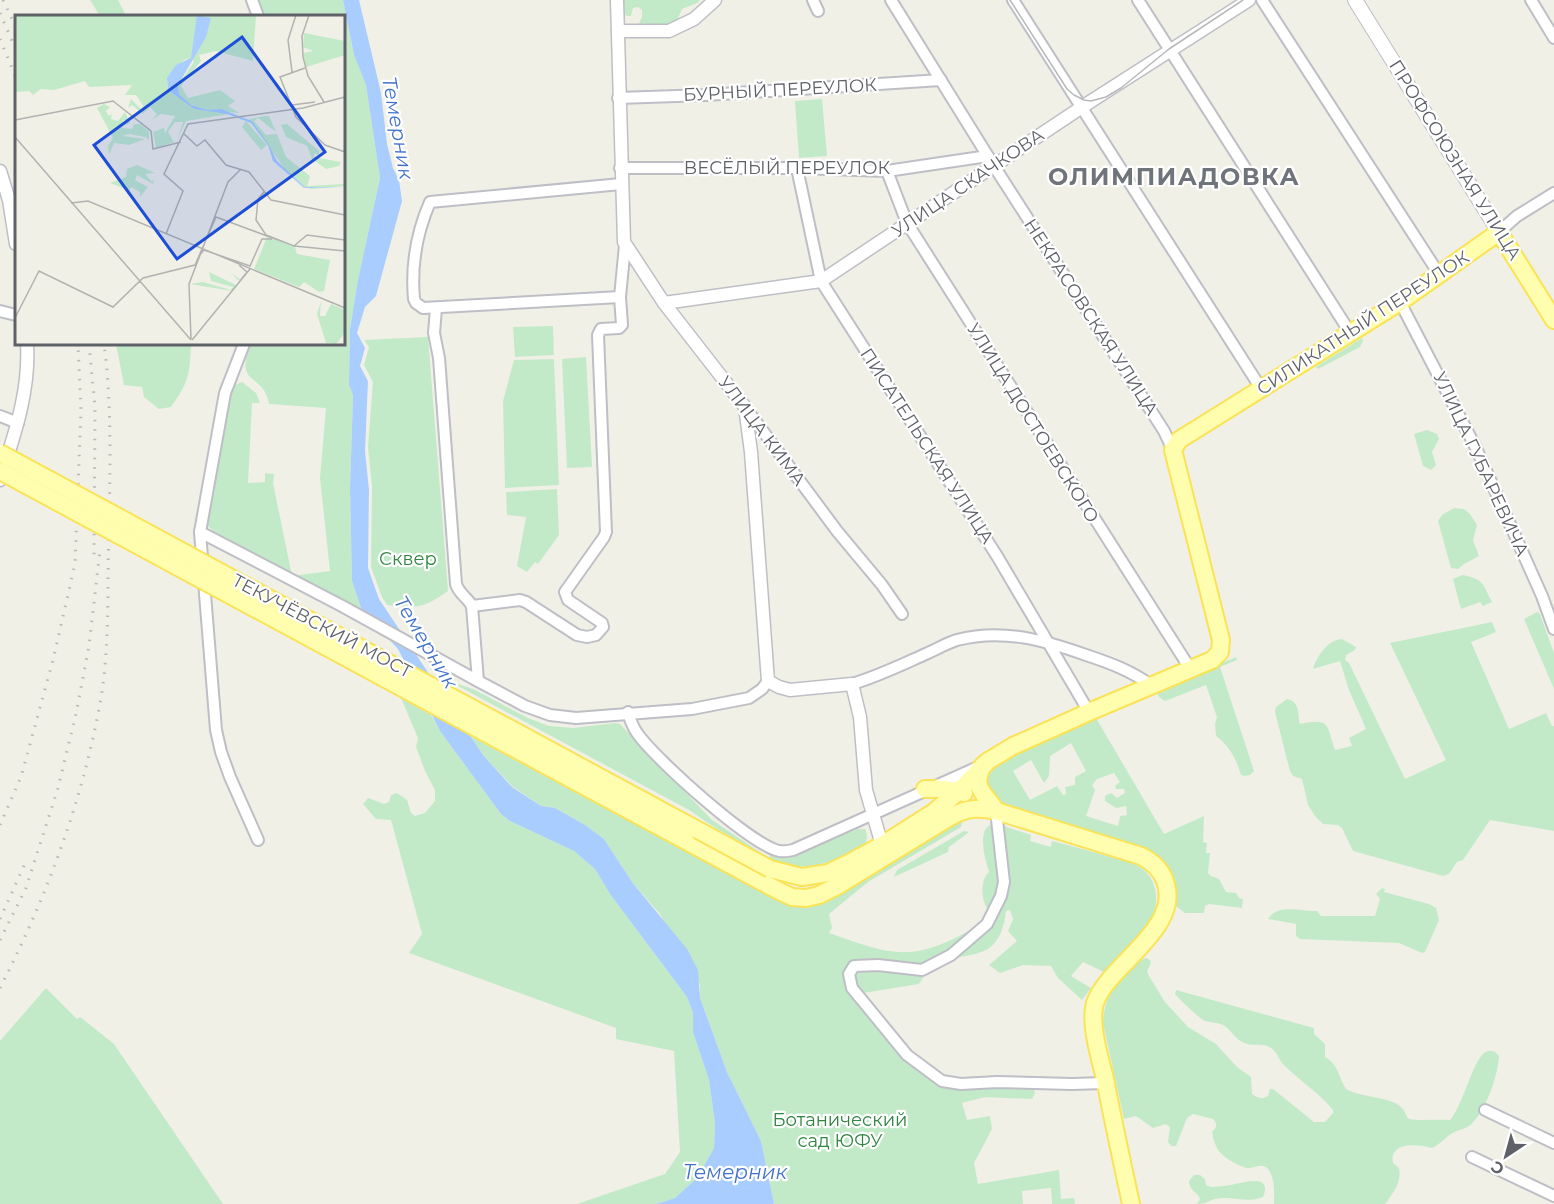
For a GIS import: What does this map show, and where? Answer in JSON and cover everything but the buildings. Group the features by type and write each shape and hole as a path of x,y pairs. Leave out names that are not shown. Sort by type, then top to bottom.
{"main road":[{"name":"ПРОФСОЮЗНАЯ УЛИЦА","path":"1355,0 1554,320"},
{"name":"СИЛИКАТНЫЙ ПЕРЕУЛОК","path":"1173,450 1179,440 1351,334 1499,232"},
{"name":"НЕКРАСОВСКАЯ УЛИЦА","path":"1173,450 1221,640 1220,652 1212,660 1191,670"},
{"name":"ТЕКУЧЁВСКИЙ МОСТ","path":"0,453 766,875"},
{"name":"ТЕКУЧЁВСКИЙ МОСТ","path":"0,471 766,875"},
{"path":"766,875 792,897 806,898 819,895 839,885 953,802 984,764 1013,746 1191,670"},
{"path":"984,764 978,779 979,787 982,795 996,811"},
{"path":"925,789 969,809 996,811"},
{"path":"766,875 802,877 828,873 882,845 953,802 996,811 1141,856 1159,868 1165,880 1167,896 1161,919 1144,943 1104,987 1095,1003 1094,1021 1131,1204"}],"street":[{"path":"252,0 258,15"},
{"path":"472,606 520,600 582,636 596,635 603,627 602,622 568,600 565,592 606,532 598,334 601,329 621,327 620,297 624,245 617,0"},
{"path":"618,32 669,31 694,18 715,0"},
{"path":"813,0 818,11"},
{"name":"НЕКРАСОВСКАЯ УЛИЦА","path":"891,0 1164,431 1173,450"},
{"path":"1012,0 1262,390"},
{"path":"1138,0 1351,334"},
{"name":"УЛИЦА СКАЧКОВА","path":"664,303 821,281 907,223 991,161 1082,107 1249,0"},
{"path":"1262,0 1439,274"},
{"path":"1531,0 1554,38"},
{"name":"БУРНЫЙ ПЕРЕУЛОК","path":"618,98 706,95 941,80"},
{"name":"ВЕСЁЛЫЙ ПЕРЕУЛОК","path":"620,168 796,168 887,171 991,161"},
{"name":"ПИСАТЕЛЬСКАЯ УЛИЦА","path":"796,168 821,281 997,556 1089,712"},
{"path":"0,171 4,200 15,240"},
{"name":"УЛИЦА ДОСТОЕВСКОГО","path":"887,171 907,223 1191,670"},
{"path":"620,297 436,308 418,306 414,299 412,278 413,258 430,202 621,184"},
{"name":"СИЛИКАТНЫЙ ПЕРЕУЛОК","path":"1499,232 1517,216 1554,193"},
{"name":"УЛИЦА КИМА","path":"624,245 664,303 902,614"},
{"name":"УЛИЦА ГУБАРЕВИЧА","path":"1400,302 1476,448 1542,596 1554,629"},
{"path":"436,308 434,333 439,358 456,584 472,606 478,681"},
{"path":"0,311 15,315"},
{"path":"0,480 18,423 26,388 27,345"},
{"path":"244,345 225,393 200,532 216,730 227,769 258,840"},
{"path":"200,532 525,706 549,715 576,718 628,712 692,709 749,698 762,689 768,681 751,452 745,407"},
{"path":"0,416 18,423"},
{"path":"1542,596 1554,592"},
{"path":"768,681 790,690 852,684 885,673 956,640 1011,635 1050,643 1122,668 1152,686"},
{"path":"852,684 860,717 866,790 882,845"},
{"path":"628,712 639,736 710,804 777,851 793,850 984,764"},
{"path":"996,811 1004,882 1001,896 987,924 951,956 922,970 878,965 854,966 849,974 852,987 864,1004 879,1017 907,1055 942,1081 962,1084 1106,1083"},
{"path":"1485,1110 1554,1143"},
{"path":"1472,1157 1554,1196"}],"green space":[{"path":"90,0 118,0 126,15 99,15"},
{"path":"255,0 343,0 354,55 366,85 380,178 350,329 349,385 353,395 350,489 352,581 362,611 253,557 215,533 206,523 229,400 235,385 242,382 256,393 260,403 252,403 248,483 265,482 265,473 274,474 273,483 292,576 330,571 320,478 326,408 269,404 262,387 248,374 246,358 250,345 345,345 345,15 260,15"},
{"path":"623,0 700,0 682,9 675,25 638,26 642,10 638,7 633,8 631,16 627,16 624,13"},
{"path":"822,99 827,156 799,158 795,101"},
{"path":"553,326 554,355 515,357 513,327"},
{"name":"Сквер","path":"428,337 448,591 420,606 387,605 371,567 372,487 368,447 373,382 364,365 369,347 364,340"},
{"path":"1362,338 1360,347 1318,369 1316,367"},
{"path":"116,345 191,345 187,377 182,391 171,407 159,409 144,397 142,387 124,385"},
{"path":"586,357 592,467 567,468 562,359"},
{"path":"554,359 559,485 505,488 503,401 514,360"},
{"path":"1427,430 1437,434 1439,439 1432,452 1436,465 1431,470 1423,466 1414,434"},
{"path":"557,489 559,535 538,564 535,562 527,572 517,566 526,517 507,515 506,492"},
{"path":"1454,508 1464,509 1477,525 1473,540 1479,556 1458,569 1451,568 1438,521 1442,515"},
{"path":"1463,575 1482,583 1492,602 1483,606 1480,602 1461,609 1453,579"},
{"path":"1537,612 1540,614 1554,653 1554,689 1524,619"},
{"path":"1492,622 1496,632 1471,642 1509,729 1546,713 1554,726 1554,831 1490,820 1463,860 1457,862 1449,874 1443,876 1353,851 1342,828 1338,825 1323,824 1308,805 1302,779 1293,776 1290,771 1275,712 1276,707 1287,699 1295,703 1300,724 1317,722 1326,725 1335,750 1352,746 1349,738 1366,729 1349,690 1340,661 1313,669 1324,650 1332,642 1342,639 1356,647 1346,655 1345,660 1349,663 1405,779 1446,760 1390,643"},
{"path":"1236,657 1237,660 1220,667 1254,771 1250,775 1241,775 1232,753 1216,736 1217,717 1206,685 1165,701 1159,697 1157,692 1126,705"},
{"path":"445,679 475,690 528,718 549,726 573,728 620,724 712,820 766,856 717,829 689,810"},
{"path":"401,698 431,715 440,731 501,814 510,821 574,851 595,869 610,894 687,997 693,1013 693,1032 709,1080 715,1123 714,1148 698,1177 675,1198 656,1204 577,1204 665,1174 680,1152 674,1051 616,1039 616,1028 409,953 422,934 391,820 376,819 363,804 368,798 384,804 389,802 391,795 397,793 407,800 411,813 415,816 425,813 435,801 435,790 416,747 418,738"},
{"path":"1096,718 1164,834 1204,816 1203,842 1207,843 1206,853 1210,853 1208,873 1219,879 1226,892 1236,893 1239,898 1243,899 1242,908 1209,904 1205,906 1204,913 1185,913 1176,906 1177,891 1172,872 1149,851 1010,812 993,797 987,784 989,775 999,765 1032,745","holes":["1071,743 1086,771 1075,777 1075,785 1065,787 1066,794 1063,795 1057,786 1030,800 1013,771 1031,760 1044,783 1049,776 1050,756","1114,773 1120,782 1115,786 1116,789 1124,789 1125,793 1117,798 1111,793 1105,796 1105,801 1116,808 1126,806 1127,815 1120,816 1118,826 1086,816 1095,790 1092,785 1097,779"]},
{"name":"Ботанический сад ЮФУ","path":"470,736 790,905 813,905 834,896 960,820 961,827 868,882 829,914 832,928 829,933 881,950 911,952 926,949 967,932 982,921 987,908 983,885 989,872 983,837 985,830 995,823 1031,835 1030,841 1051,847 1052,841 1127,861 1142,868 1149,875 1156,892 1155,911 1151,920 1137,941 1106,973 1083,962 1071,976 1091,988 1082,1000 1058,978 1051,966 1023,965 1000,973 989,965 1017,941 1008,931 1013,919 1010,910 1006,911 1002,931 995,943 985,950 938,964 927,972 919,984 863,993 858,990 862,1007 941,1082 1033,1086 1035,1093 1032,1099 985,1097 962,1103 967,1120 990,1116 992,1129 974,1163 978,1184 1059,1170 1061,1199 1074,1198 1075,1204 1052,1204 1051,1188 1022,1191 1023,1204 774,1204 761,1141 727,1072 700,998 700,984 660,914 632,882 604,839 555,808 541,806 512,786 483,755"},
{"path":"858,829 866,831 864,846 830,862 793,866 769,858 772,852 803,851"},
{"path":"964,831 969,832 949,847 948,852 894,877 897,870"},
{"path":"1382,888 1385,889 1384,892 1436,908 1439,920 1425,952 1422,953 1399,943 1300,939 1296,936 1296,924 1268,919 1278,911 1291,909 1317,911 1321,916 1375,916 1380,899 1376,894"},
{"path":"1146,958 1151,963 1147,971 1149,976 1165,1002 1188,1027 1216,1044 1237,1067 1251,1077 1252,1094 1263,1098 1268,1096 1270,1089 1273,1089 1314,1122 1325,1122 1333,1110 1283,1064 1273,1050 1264,1045 1244,1043 1223,1025 1203,1020 1175,994 1176,990 1314,1028 1314,1034 1325,1044 1325,1057 1336,1067 1346,1089 1396,1104 1403,1108 1409,1119 1450,1120 1477,1063 1481,1056 1489,1051 1499,1056 1490,1094 1480,1113 1469,1126 1453,1133 1432,1148 1412,1145 1395,1151 1393,1163 1399,1168 1400,1173 1396,1188 1385,1204 1274,1204 1272,1176 1268,1169 1263,1166 1242,1167 1220,1153 1213,1137 1212,1132 1216,1123 1213,1119 1193,1114 1187,1118 1176,1146 1171,1146 1168,1142 1170,1127 1166,1124 1153,1128 1136,1116 1124,1119 1103,1023 1104,1015 1109,995 1117,984 1127,972"},
{"path":"46,988 77,1019 80,1017 114,1044 223,1204 0,1204 0,1041"},
{"path":"1194,1175 1200,1175 1205,1179 1206,1185 1211,1187 1256,1181 1264,1185 1265,1190 1263,1197 1257,1199 1221,1198 1197,1204 1200,1199 1190,1187 1189,1181"}],"water":[{"name":"Темерник","path":"343,0 359,0 381,93 387,144 393,168 399,180 402,201 376,296 365,307 357,333 365,348 360,366 368,381 365,451 369,490 368,568 379,599 483,755 512,787 541,806 555,808 604,839 632,882 687,949 698,970 700,998 727,1072 761,1141 774,1204 656,1204 675,1198 698,1177 714,1148 715,1123 709,1080 693,1032 693,1013 687,997 610,894 595,869 574,851 510,821 501,814 440,731 398,649 362,611 352,581 350,489 353,395 349,385 350,329 380,178 366,85 354,55"}],"tram line":[{"path":"1010,0 1067,89 1074,95 1091,101 1106,97 1121,88 1169,49 1243,0"}],"railway":[{"path":"3,0 13,21"},
{"path":"0,13 15,48"},
{"path":"0,39 15,76"},
{"path":"0,825 21,777 53,660 75,564 81,411 78,345"},
{"path":"89,345 95,407 94,558"},
{"path":"0,988 48,883 74,810 101,698 107,635 110,460 104,345"},
{"path":"0,940 26,888 58,788 76,714 89,646 100,550"},
{"path":"0,919 27,859"}],"district":[{"name":"ОЛИМПИАДОВКА","path":"1174,176"}]}
